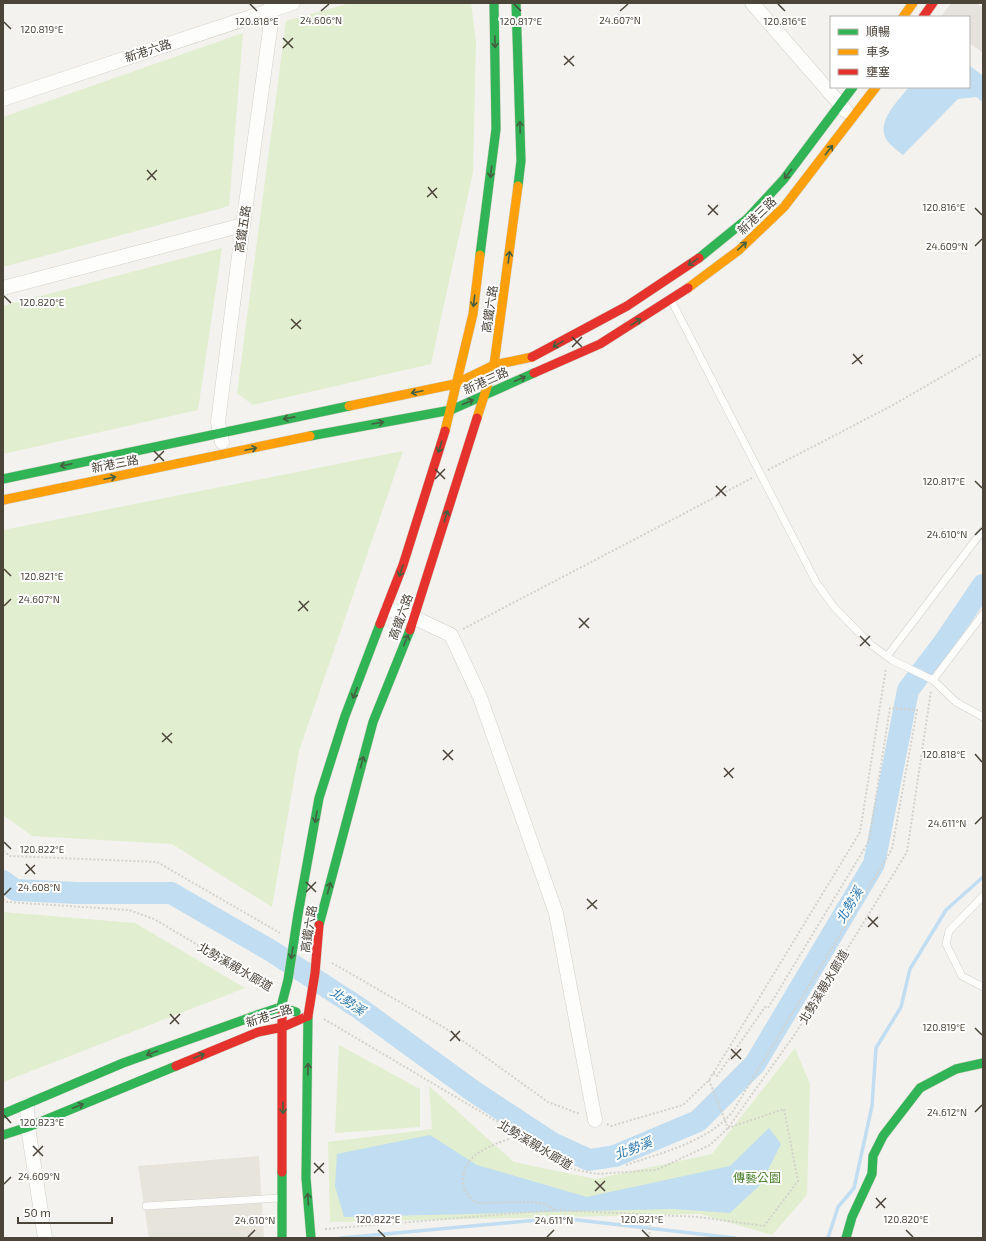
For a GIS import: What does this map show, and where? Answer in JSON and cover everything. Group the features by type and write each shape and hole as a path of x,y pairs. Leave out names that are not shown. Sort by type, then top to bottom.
{"street":[{"name":"新港六路","path":"3,99 272,7 294,3"},
{"name":"高鐵六路","path":"282,1238 283,1027 281,1007 288,980 298,914 319,798 346,716 388,609 403,565 451,410 455,384 473,314 496,129 494,3"},
{"name":"高鐵六路","path":"311,1238 306,1178 308,1016 315,972 319,926 373,722 415,618 494,365 521,161 516,3"},
{"path":"752,3 840,106 853,119"},
{"path":"904,16 913,3"},
{"path":"924,16 933,3"},
{"name":"高鐵五路","path":"224,455 218,422 242,225 272,7"},
{"name":"新港三路","path":"3,479 220,432 455,384 494,365 537,356 627,306 699,258 752,214 784,179 852,88"},
{"name":"新港三路","path":"3,500 340,430 451,410 600,344 671,300 739,250 784,207 875,88"},
{"path":"3,288 242,225"},
{"path":"388,609 415,618 451,635 480,697 556,913 595,1120"},
{"name":"新港二路","path":"3,1114 123,1063 281,1007 308,1016"},
{"name":"新港二路","path":"3,1135 28,1127 258,1032 283,1027 308,1016"},
{"path":"846,1238 852,1218 872,1174 872,1156 883,1136 920,1088 938,1077 956,1069 983,1063"},
{"path":"27,1105 28,1127 45,1238"}],"lane":[{"path":"671,300 759,474 816,582 834,607 870,644 890,658 933,680 956,702 983,717"},
{"path":"890,658 983,530"},
{"path":"933,680 983,614"},
{"path":"983,896 949,931 946,944 962,976 983,987"},
{"path":"146,1206 282,1198"}],"path":[{"path":"451,635 893,405 983,353"},
{"path":"328,961 445,1028 548,1102 611,1126 683,1105 709,1080 860,832 890,658"},
{"name":"北勢溪親水廊道","path":"324,1019 520,1135 572,1169 597,1174 656,1170 710,1145 728,1128 796,1034 907,852 933,680"},
{"path":"626,1165 683,1145 724,1123 733,1112 892,849 917,710 890,708 869,841 768,1008 765,1007 717,1076 713,1073"},
{"path":"3,851 10,856 157,862 280,933"},
{"name":"北勢溪親水廊道","path":"3,899 7,902 129,910 154,919 269,987"},
{"path":"320,1229 555,1210 699,1217 764,1226 798,1181 784,1109 728,1128 709,1080"},
{"path":"520,1135 483,1149 472,1157 464,1170 464,1188 474,1202 482,1204 519,1202 550,1206 555,1210"},
{"path":"649,1238 651,1215"}],"shaded area":[{"path":"951,3 976,3 983,8 983,53 970,44 970,16 942,16"},
{"path":"259,1156 264,1238 149,1238 138,1166"}],"green space":[{"path":"350,3 471,3 476,41 473,172 431,364 253,405 237,393 286,21"},
{"path":"243,33 229,206 3,267 3,117"},
{"path":"222,248 198,410 3,454 3,306"},
{"path":"403,451 299,751 272,907 172,844 32,836 3,815 3,530"},
{"path":"3,912 135,923 245,988 3,1082"},
{"path":"339,1045 420,1089 420,1127 335,1133"},
{"name":"傳藝公園","path":"795,1048 810,1084 807,1195 772,1235 700,1214 330,1222 328,1142 432,1129 429,1086 514,1162 595,1179 712,1154"}],"water":[{"path":"970,66 983,76 983,103 977,97 958,99 903,155 890,144 885,137 884,123 895,104 908,88 970,88"},
{"path":"769,1128 781,1144 761,1184 730,1213 673,1209 344,1217 335,1186 337,1154 430,1135 477,1165 587,1197 730,1166"}],"waterway":[{"name":"北勢溪","path":"3,881 15,890 77,893 171,893 273,952 359,1008 473,1091 552,1143 589,1160 615,1156 698,1121 755,1064 874,864 908,690 943,644 983,585"},
{"path":"828,1238 838,1207 854,1188 872,1106 876,1048 901,1007 910,969 946,910 983,877"},
{"path":"341,1238 560,1218 735,1238"}],"traffic: fast":[{"path":"480,255 496,129 494,3"},
{"path":"516,3 521,161 518,186"},
{"path":"699,258 747,219 784,179 852,88"},
{"path":"310,436 451,410 534,373"},
{"path":"3,479 349,406"},
{"path":"298,914 319,798 345,716 380,624"},
{"path":"319,925 373,722 410,630"},
{"path":"281,1007 288,980 298,914"},
{"path":"3,1114 123,1063 260,1014 281,1007 296,1012"},
{"path":"308,1016 306,1178 311,1238"},
{"path":"846,1238 852,1217 872,1174 873,1156 883,1136 920,1088 956,1069 983,1063"},
{"path":"3,1135 28,1127 176,1066"},
{"path":"282,1172 282,1238"}],"traffic: slow":[{"path":"904,16 913,3"},
{"path":"688,288 739,250 784,207 875,88"},
{"path":"477,418 494,365 518,186"},
{"path":"445,431 473,314 480,255"},
{"path":"349,406 455,384 494,365 532,357"},
{"path":"3,500 310,436"}],"traffic: jam":[{"path":"924,16 933,3"},
{"path":"532,357 627,306 699,258"},
{"path":"534,373 600,344 688,288"},
{"path":"410,630 477,418"},
{"path":"380,624 403,565 445,431"},
{"path":"308,1016 315,973 319,925"},
{"path":"282,1015 282,1172"},
{"path":"176,1066 258,1032 283,1027 308,1016"}]}
